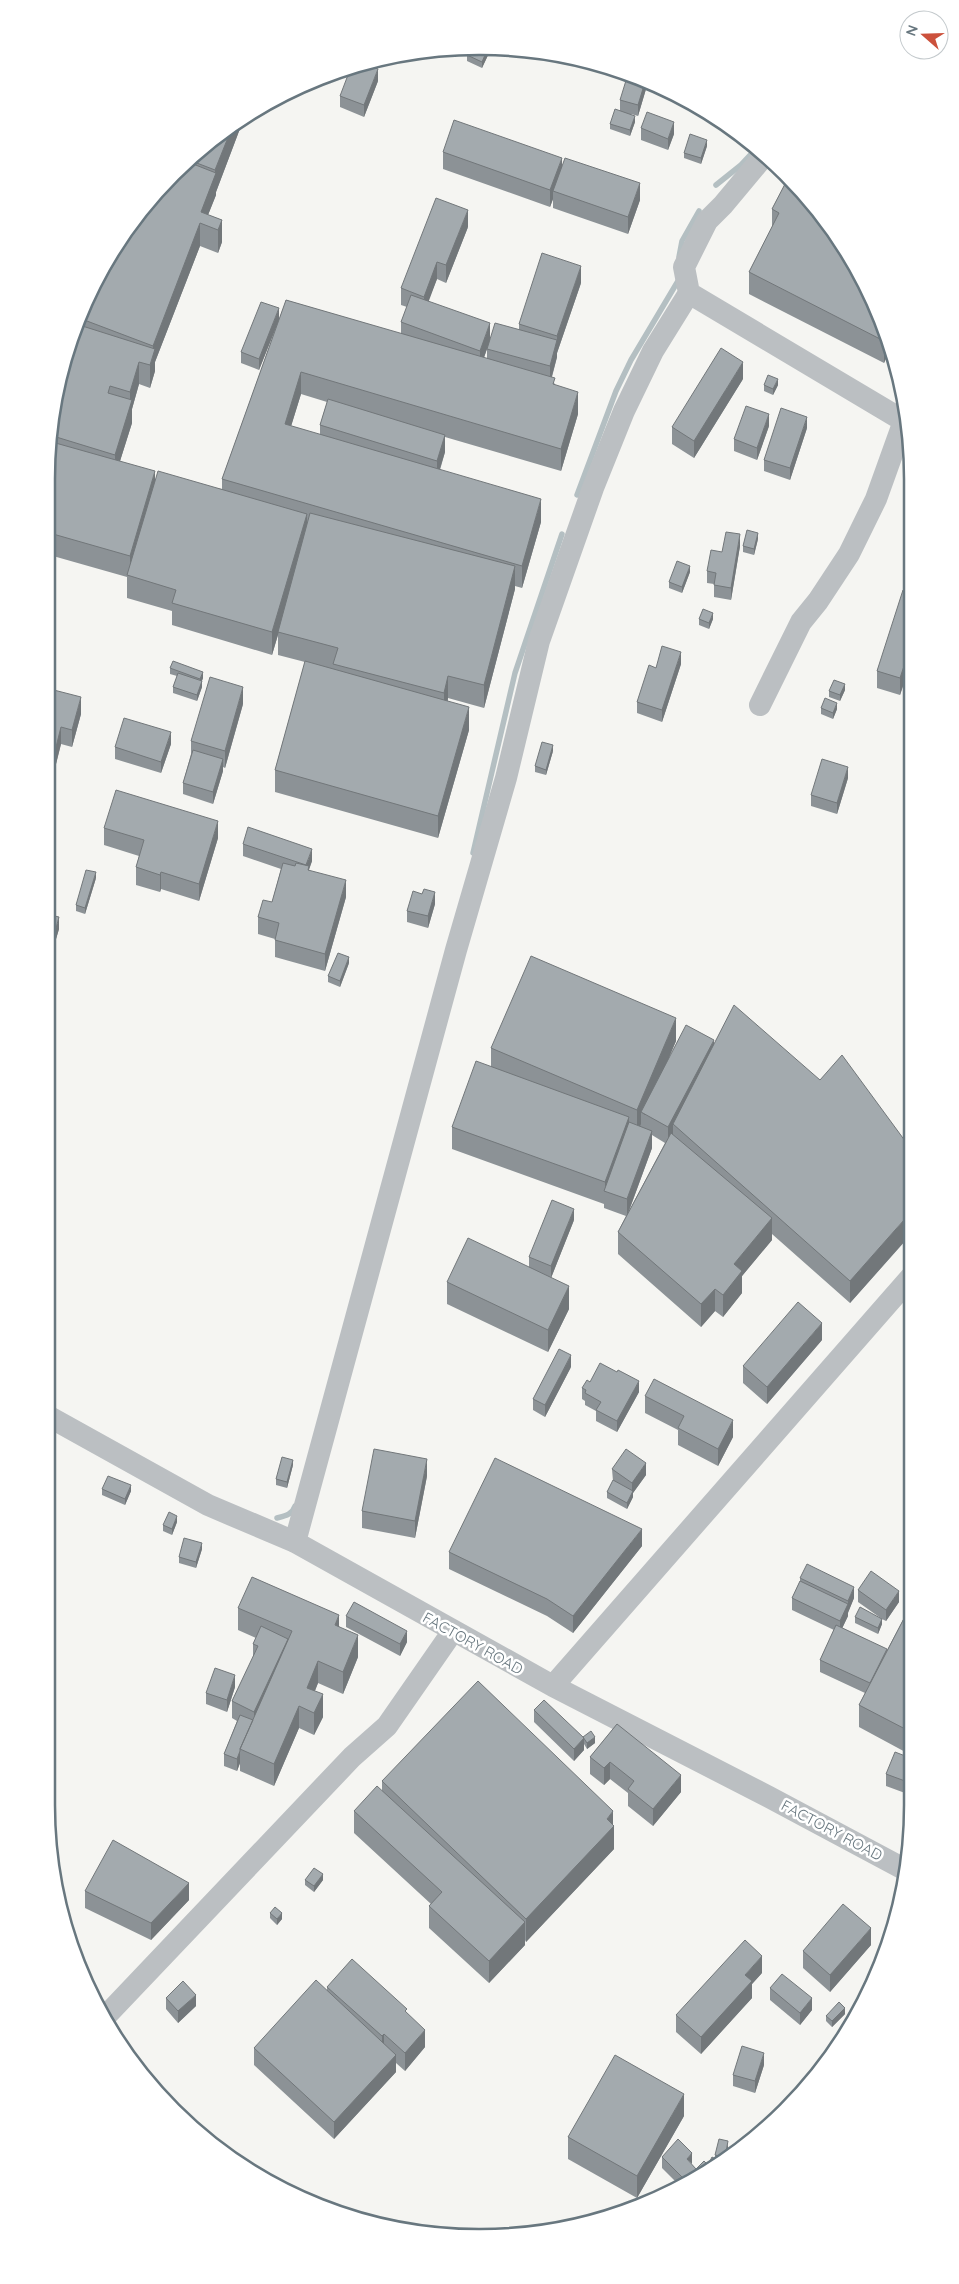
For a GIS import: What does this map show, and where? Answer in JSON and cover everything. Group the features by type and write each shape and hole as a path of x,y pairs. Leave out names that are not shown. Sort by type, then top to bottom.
{"street":[{"path":"295,1542 454,960 506,778 539,641 593,488 624,411 653,350 689,293 684,267 706,220 723,205 759,160"},
{"path":"689,293 899,419"},
{"path":"760,705 801,622 818,601 849,554 876,499 901,435"},
{"path":"553,1686 904,1285"},
{"name":"FACTORY ROAD","path":"55,1420 208,1505 295,1542 553,1686 899,1866"},
{"path":"109,2012 352,1757 387,1726 453,1631"}],"building":[{"path":"468,55 485,55 482,62"},
{"path":"370,69 378,69 364,105 340,96 347,77"},
{"path":"626,81 643,88 638,105 620,100"},
{"path":"615,109 635,116 630,130 610,124"},
{"path":"647,112 674,122 668,139 641,128"},
{"path":"454,120 562,158 550,190 443,152"},
{"path":"690,134 707,140 701,158 684,153"},
{"path":"228,138 215,170 197,163"},
{"path":"565,158 640,183 628,217 553,191"},
{"path":"195,165 216,173 201,212 222,220 218,230 200,223 153,346 86,321 112,267 143,221 179,179"},
{"path":"785,184 816,221 847,267 872,317 880,339 749,272 779,213 772,209"},
{"path":"436,198 468,210 446,265 437,262 424,297 401,288"},
{"path":"542,253 581,266 557,336 519,324"},
{"path":"411,295 490,323 480,351 401,322"},
{"path":"286,300 555,378 553,384 578,392 561,449 301,372 285,424 541,499 522,566 222,479"},
{"path":"261,302 279,308 259,359 241,352"},
{"path":"495,323 557,340 550,366 487,349"},
{"path":"84,326 155,349 150,365 139,362 130,392 110,386 108,393 132,400 115,455 58,437 69,370"},
{"path":"721,348 743,362 694,441 672,427"},
{"path":"768,375 778,379 773,389 764,385"},
{"path":"328,399 445,435 437,461 320,425"},
{"path":"746,406 769,414 757,448 734,439"},
{"path":"781,408 807,417 790,468 764,460"},
{"path":"57,443 155,471 130,556 55,535"},
{"path":"158,471 307,514 272,632 172,603 176,590 127,575"},
{"path":"310,513 515,566 484,685 448,676 444,693 333,664 338,648 278,632"},
{"path":"747,530 758,533 754,549 743,546"},
{"path":"726,532 740,534 731,588 714,585 716,573 707,571 711,550 722,552"},
{"path":"677,561 690,566 682,587 669,582"},
{"path":"903,590 904,666 900,678 877,671"},
{"path":"703,609 713,613 709,623 699,619"},
{"path":"662,646 681,652 662,710 637,702 649,665 656,668"},
{"path":"173,661 203,672 200,679 170,668"},
{"path":"305,661 469,707 438,816 275,770"},
{"path":"178,673 202,681 197,695 173,687"},
{"path":"210,677 243,687 225,751 191,741"},
{"path":"834,680 845,684 840,695 829,691"},
{"path":"55,690 81,697 72,730 61,727 55,751"},
{"path":"825,698 837,703 833,713 821,708"},
{"path":"124,718 171,732 161,762 115,747"},
{"path":"542,742 553,745 546,770 535,766"},
{"path":"193,750 223,759 213,792 183,783"},
{"path":"822,759 848,767 837,803 811,795"},
{"path":"116,790 218,821 199,884 161,872 160,875 136,867 144,840 104,828"},
{"path":"248,827 312,849 306,865 243,844"},
{"path":"283,863 295,866 296,863 309,866 308,870 346,880 325,954 275,940 279,923 258,917 263,900 272,902"},
{"path":"86,870 96,872 85,908 76,905"},
{"path":"424,889 435,892 428,916 407,911 413,891 422,894"},
{"path":"55,916 59,917 55,928"},
{"path":"338,953 349,957 340,981 328,976"},
{"path":"531,956 676,1018 637,1110 491,1048"},
{"path":"734,1005 820,1080 842,1055 904,1139 904,1220 850,1281 673,1124"},
{"path":"686,1025 714,1040 668,1127 641,1112"},
{"path":"476,1061 629,1117 605,1182 452,1127"},
{"path":"629,1122 652,1131 627,1199 604,1191"},
{"path":"671,1133 772,1218 734,1264 742,1271 723,1295 715,1289 701,1304 618,1232"},
{"path":"552,1200 574,1209 551,1266 529,1257"},
{"path":"468,1238 569,1286 548,1330 447,1282"},
{"path":"798,1302 822,1323 767,1387 743,1366"},
{"path":"559,1349 571,1355 545,1405 533,1399"},
{"path":"600,1363 639,1381 617,1421 596,1410 601,1402 585,1393 586,1390 582,1388 587,1380 590,1382"},
{"path":"654,1379 733,1420 718,1449 678,1428 684,1416 645,1396"},
{"path":"374,1449 427,1459 415,1521 362,1511"},
{"path":"626,1449 646,1463 632,1483 612,1469"},
{"path":"282,1457 293,1460 287,1482 276,1479"},
{"path":"495,1458 642,1529 573,1616 547,1599 449,1552"},
{"path":"108,1476 131,1485 125,1499 102,1489"},
{"path":"613,1480 633,1491 627,1503 607,1492"},
{"path":"169,1512 177,1516 172,1529 163,1525"},
{"path":"184,1538 202,1543 196,1562 179,1557"},
{"path":"807,1564 854,1587 848,1601 800,1578"},
{"path":"871,1571 899,1591 886,1610 858,1590"},
{"path":"252,1577 339,1615 335,1625 358,1635 343,1672 318,1661 307,1688 323,1694 314,1713 299,1706 274,1764 240,1749 292,1631 238,1608"},
{"path":"800,1581 848,1604 840,1621 792,1598"},
{"path":"354,1602 407,1631 400,1644 346,1616"},
{"path":"860,1607 882,1619 878,1628 855,1617"},
{"path":"904,1618 904,1728 859,1705"},
{"path":"836,1625 887,1649 870,1683 820,1660"},
{"path":"261,1626 288,1639 254,1712 232,1701 258,1646 253,1644"},
{"path":"215,1668 235,1675 227,1700 206,1693"},
{"path":"478,1681 613,1811 607,1819 614,1826 526,1919 382,1781"},
{"path":"544,1700 584,1738 574,1749 534,1710"},
{"path":"240,1715 253,1720 237,1759 224,1754"},
{"path":"617,1724 681,1775 653,1809 628,1789 634,1781 610,1762 604,1768 590,1757"},
{"path":"591,1731 595,1737 587,1743 583,1737"},
{"path":"895,1752 904,1756 904,1781 886,1774"},
{"path":"377,1786 525,1922 489,1961 429,1906 442,1892 354,1811"},
{"path":"113,1840 189,1883 151,1923 85,1891"},
{"path":"314,1868 323,1874 314,1886 305,1880"},
{"path":"843,1904 871,1928 830,1975 803,1951"},
{"path":"275,1907 282,1913 277,1919 270,1913"},
{"path":"745,1940 762,1956 745,1975 752,1981 701,2037 676,2015"},
{"path":"352,1959 407,2009 405,2011 425,2030 405,2053 384,2034 382,2036 327,1987"},
{"path":"782,1974 812,1998 800,2013 770,1988"},
{"path":"316,1980 396,2055 334,2122 254,2048"},
{"path":"183,1981 196,1995 178,2011 166,1998"},
{"path":"839,2002 845,2008 832,2021 826,2016"},
{"path":"742,2046 764,2053 755,2081 733,2075"},
{"path":"615,2055 684,2094 637,2176 568,2137"},
{"path":"678,2139 692,2153 687,2159 696,2169 704,2161 706,2163 692,2172 682,2177 662,2157"},
{"path":"719,2139 728,2141 726,2149 715,2155"}],"waterway":[{"path":"716,185 751,154"},
{"path":"679,257 682,241 699,211"},
{"path":"577,495 616,391 631,360 678,281"},
{"path":"473,853 515,673 562,534"},
{"path":"277,1518 290,1513 295,1506"}]}
